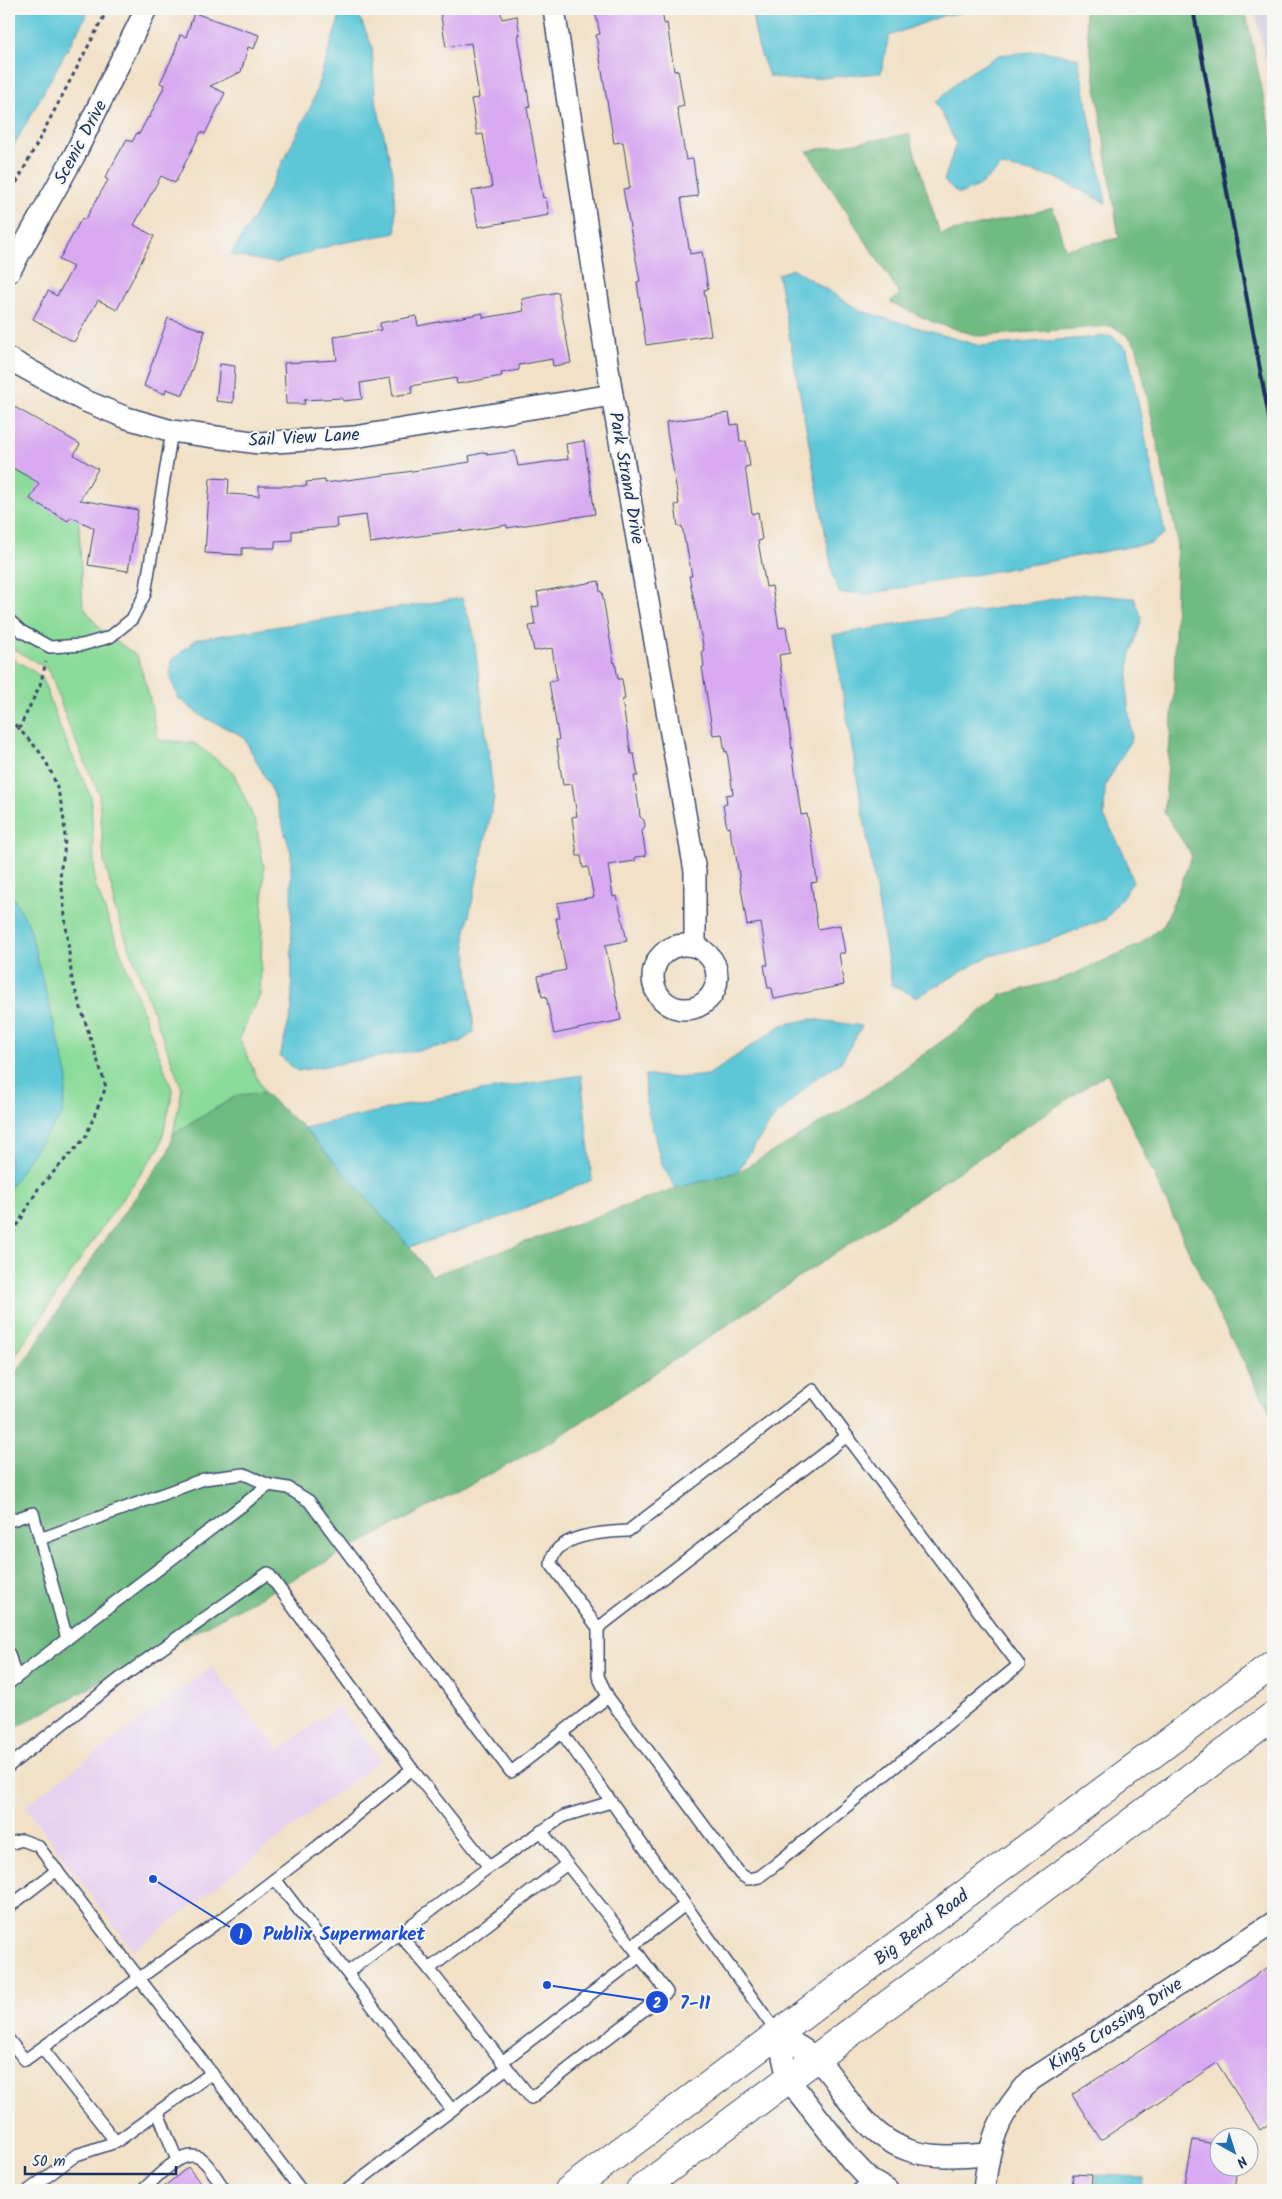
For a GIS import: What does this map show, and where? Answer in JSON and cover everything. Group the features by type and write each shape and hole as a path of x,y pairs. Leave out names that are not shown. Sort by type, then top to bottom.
{"main road":[{"name":"Big Bend Road","path":"569,2190 1273,1664"},
{"path":"640,2190 1273,1716"}],"street":[{"name":"Scenic Drive","path":"9,272 74,156 146,9"},
{"name":"Park Strand Drive","path":"554,9 612,395 695,871 695,946"},
{"name":"Sail View Lane","path":"9,359 83,400 126,418 172,431 259,443 354,437 612,395"},
{"name":"Kings Crossing Drive","path":"984,2190 988,2154 1006,2109 1018,2093 1036,2076 1273,1923"},
{"path":"778,2034 816,2058 857,2112 874,2130 899,2148 909,2152 943,2157 988,2154"},
{"path":"778,2034 788,2079 871,2187"}],"lane":[{"path":"9,620 21,631 50,647 82,646 110,637 132,619 145,594 172,431"},
{"path":"813,1390 1019,1665 775,1865 758,1877 748,1879 740,1874 608,1697 598,1676 598,1628 551,1564 552,1556 558,1548 582,1537 601,1532 628,1531 813,1390"},
{"path":"598,1628 847,1436"},
{"path":"40,1539 204,1479 244,1474 269,1486 288,1488 309,1501 511,1772 608,1697"},
{"path":"12,1680 269,1486"},
{"path":"9,1521 32,1513 67,1639"},
{"path":"9,1766 118,1680 268,1573 412,1770 489,1867"},
{"path":"9,1654 12,1680"},
{"path":"562,1733 778,2034"},
{"path":"9,2040 25,2060 275,1879 412,1770"},
{"path":"348,1972 489,1867 564,1816 611,1802"},
{"path":"400,1935 531,2098 554,2076 667,1992 541,1831"},
{"path":"9,1844 22,1840 38,1846 300,2190"},
{"path":"429,1970 567,1864"},
{"path":"9,1907 57,1870"},
{"path":"275,1879 452,2110"},
{"path":"632,1946 685,1905"},
{"path":"347,2190 452,2110 505,2065 613,1984 640,1956"},
{"path":"42,2048 116,2142"},
{"path":"29,2190 76,2155 116,2142 212,2073"},
{"path":"158,2113 177,2160"},
{"path":"143,2190 177,2160 193,2156 202,2159 225,2190"}],"path":[{"path":"9,197 106,9"},
{"path":"19,729 40,685 50,647"},
{"path":"9,720 44,759 58,789 62,812 65,857 60,870 72,980 106,1087 85,1138 38,1189 9,1240"}],"shaded area":[{"path":"1255,9 1273,9 1273,97"},
{"path":"211,1667 280,1750 338,1706 381,1759 133,1951 25,1806"}],"green space":[{"path":"1084,9 1245,9 1273,142 1273,1417 1217,1312 1107,1073 554,1440 9,1731 9,1381 28,1356 109,1233 168,1153 173,1134 238,1095 264,1093 304,1128 410,1247 431,1276 676,1188 737,1172 873,1091 968,1022 1001,995 1062,979 1139,945 1164,925 1192,856 1164,812 1174,691 1177,538 1137,348 1126,335 1111,326 979,336 935,323 890,302 900,294 807,151 909,134 940,234 1053,208 1065,249 1119,238"},
{"path":"9,421 24,429 78,506 83,606 100,629 137,656 149,695 158,740 194,743 233,772 256,823 264,868 260,995 239,1038 264,1093 238,1095 173,1134 182,1089 113,904 114,897 104,861 99,794 69,726 51,675 46,668 9,646"},
{"path":"9,656 42,677 60,728 91,797 95,884 173,1092 160,1147 102,1227 9,1365"}],"water":[{"path":"9,9 88,9 86,16 9,154"},
{"path":"342,9 356,9 372,46 375,97 393,174 396,233 336,244 276,263 231,255 260,207 312,104"},
{"path":"751,9 981,9 942,16 889,36 881,73 790,80 769,76 758,46"},
{"path":"1043,51 1078,58 1106,203 1054,177 1002,166 978,186 959,194 944,181 956,143 936,102 963,77 999,55"},
{"path":"793,269 861,311 980,346 1112,336 1127,349 1165,533 1151,543 868,594 839,593 833,575 778,274"},
{"path":"1084,594 1134,598 1142,618 1130,657 1127,696 1132,738 1105,786 1104,816 1124,854 1133,882 1106,919 1039,944 989,956 917,997 892,985 833,635"},
{"path":"462,598 473,630 494,798 465,935 474,1032 459,1043 297,1071 280,1056 292,1010 291,853 273,792 243,736 203,717 178,698 170,676 172,660 197,639"},
{"path":"9,896 14,899 28,923 68,1078 62,1115 26,1162 9,1190"},
{"path":"811,1019 862,1026 841,1062 815,1079 773,1119 737,1172 676,1188 662,1165 646,1103 645,1075 677,1078 708,1075 782,1025"},
{"path":"581,1075 592,1180 500,1218 410,1247 304,1128 437,1098"},
{"path":"1097,2175 1143,2177 1142,2190 1096,2190"}],"building":[{"path":"451,9 500,9 502,19 517,16 520,35 518,35 530,107 527,108 543,198 546,197 549,215 478,227 472,191 492,187 483,134 477,135 471,99 479,98 471,43 446,47 440,11"},
{"path":"596,9 662,9 664,24 667,23 674,71 678,70 684,106 677,108 686,160 693,159 698,196 681,198 690,254 702,252 708,289 704,290 711,335 646,345 637,282 640,281 623,189 630,188 623,142 614,143 596,35 600,34"},
{"path":"194,13 259,35 254,49 248,47 241,72 210,86 225,93 205,134 201,132 175,183 161,176 134,225 154,236 117,310 98,300 74,342 33,319 48,291 57,296 73,267 59,260 82,218 85,220 108,180 105,178 127,139 132,142 149,118 165,85 160,83 174,54 180,35 186,37"},
{"path":"558,292 571,363 553,366 552,359 519,365 519,370 501,373 502,376 457,384 456,378 411,386 412,393 393,396 390,378 360,383 362,399 343,401 342,398 304,400 305,404 286,404 284,363 337,360 334,337 381,330 380,323 416,316 418,326 483,313 483,318 524,311 522,299"},
{"path":"168,318 205,331 183,395 166,389 165,394 144,386"},
{"path":"220,364 235,366 233,403 216,401"},
{"path":"9,404 80,444 74,455 98,469 80,500 138,510 128,571 88,565 94,528 71,517 68,521 30,499 39,483 9,466"},
{"path":"729,413 731,425 738,424 740,442 746,441 750,466 745,467 752,514 758,512 762,540 758,541 766,587 772,586 779,628 786,627 790,653 779,655 801,815 807,814 812,842 817,882 811,883 818,929 840,925 845,953 839,953 844,985 774,999 772,988 768,988 764,965 768,965 761,923 747,925 734,844 732,844 730,827 727,828 723,805 727,804 726,795 733,794 727,751 725,752 722,734 713,735 702,667 704,667 702,651 704,650 689,576 692,576 682,526 678,527 675,505 679,504 666,422"},
{"path":"584,441 595,514 507,528 507,525 370,543 366,515 336,519 337,527 292,531 292,540 275,541 275,548 242,548 242,555 205,553 210,478 229,479 228,494 259,496 259,486 307,486 306,482 325,480 325,483 406,472 470,462 469,456 487,452 487,455 515,451 518,466 568,459 566,444"},
{"path":"599,581 614,663 618,679 622,679 625,699 622,700 631,754 634,754 638,776 634,776 640,817 644,820 645,826 642,831 646,856 635,857 635,861 608,865 613,897 617,896 627,941 605,945 621,1020 554,1034 546,996 542,997 538,976 566,970 556,918 560,918 557,903 594,897 588,867 583,868 581,856 577,856 572,817 577,816 572,784 563,785 556,740 559,740 549,682 557,680 552,648 534,651 529,626 535,625 532,607 539,606 537,592"},
{"path":"1273,1964 1273,2121 1260,2130 1260,2126 1257,2126 1217,2063 1101,2140 1072,2095"},
{"path":"1193,2140 1210,2143 1210,2176 1236,2176 1234,2190 1184,2190"},
{"path":"188,2167 206,2190 160,2190"},
{"path":"1073,2174 1092,2175 1091,2190 1072,2190"}],"railway":[{"path":"1193,9 1273,439"}],"place":[{"name":"Publix Supermarket","path":"153,1879"},
{"name":"7-11","path":"547,1985"}]}
